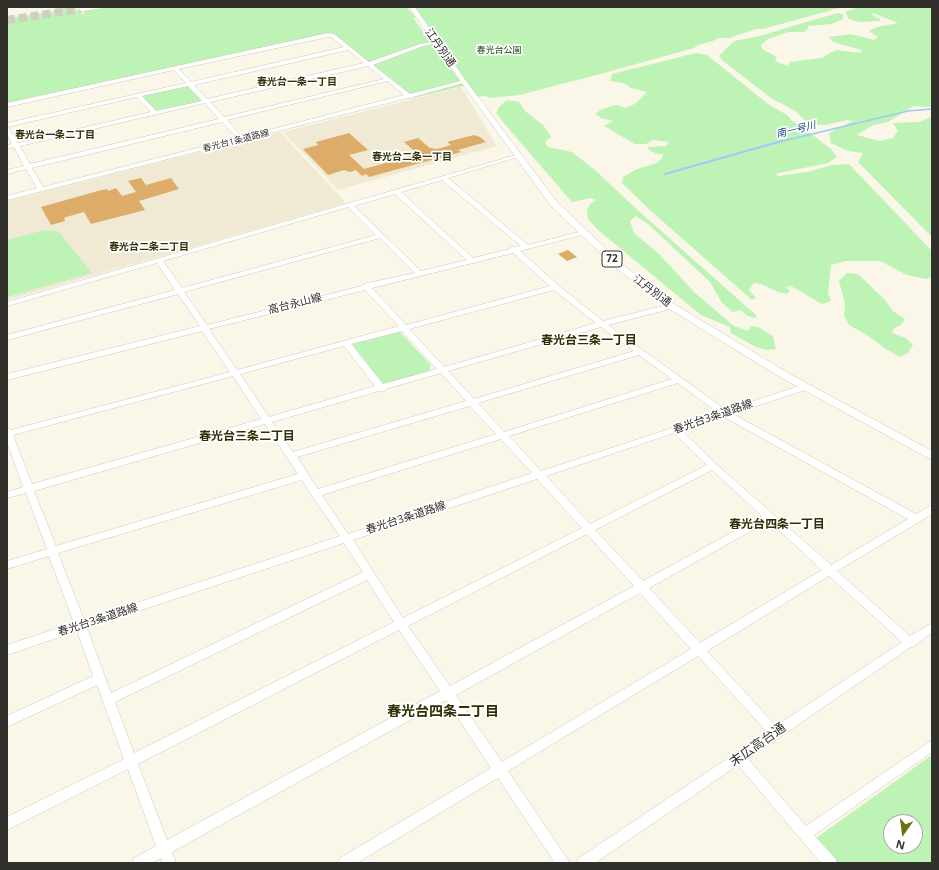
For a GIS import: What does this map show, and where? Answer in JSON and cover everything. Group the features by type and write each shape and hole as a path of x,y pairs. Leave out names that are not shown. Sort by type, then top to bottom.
{"highway":[{"path":"81,9 96,7"}],"main road":[{"name":"江丹別通","path":"412,7 464,82 554,204 620,267 671,306 805,387 932,456"}],"street":[{"path":"7,105 328,35 332,35 410,97"},
{"path":"7,147 369,64 422,45 436,42"},
{"path":"7,125 349,48"},
{"path":"175,68 241,139"},
{"path":"7,172 388,79"},
{"name":"春光台1条道路線","path":"7,198 410,97 464,82"},
{"path":"139,96 155,113"},
{"path":"7,130 41,190"},
{"path":"7,304 518,156"},
{"path":"443,178 525,246"},
{"path":"396,191 471,260"},
{"path":"350,205 419,273"},
{"name":"高台永山線","path":"7,377 525,246 583,233"},
{"path":"7,338 381,236"},
{"path":"513,249 555,287 602,324 724,413 916,519"},
{"path":"160,260 303,476 346,538 401,624 563,863"},
{"path":"366,286 775,732"},
{"path":"169,863 7,433 555,287"},
{"path":"7,495 382,389 602,324 671,306"},
{"path":"346,343 382,389"},
{"path":"290,456 641,352"},
{"path":"316,494 679,380"},
{"name":"春光台3条道路線","path":"7,650 805,387"},
{"path":"676,430 713,466 911,643"},
{"path":"7,824 713,466"},
{"path":"7,565 303,476"},
{"path":"345,863 932,509"},
{"path":"139,863 770,516"},
{"path":"108,700 369,574"},
{"name":"末広高台通","path":"584,863 740,758 775,732 931,629"},
{"path":"7,722 99,679"},
{"path":"806,834 932,745"},
{"path":"740,758 806,834 824,861"}],"shaded area":[{"path":"461,87 497,146 338,190 283,132"},
{"path":"280,132 346,203 7,300 7,201"}],"green space":[{"path":"61,7 74,7 80,14 84,13 85,11 110,7 406,7 416,17 413,18 464,86 413,98 334,35 7,106 7,15 9,18 62,10"},
{"name":"春光台公園","path":"414,7 843,7 763,29 756,29 729,38 719,38 698,45 694,48 593,76 519,95 491,98 484,96 477,97"},
{"path":"859,7 932,7 932,107 913,106 888,122 873,125 857,135 880,141 893,138 898,131 893,123 919,122 932,117 932,237 858,162 863,153 848,151 831,143 829,133 853,121 848,120 825,125 809,125 797,112 771,98 723,61 719,56 734,41 764,35 838,13 843,14 843,19 832,24 808,26 808,29 804,32 789,32 768,39 761,45 762,49 777,57 775,61 788,66 790,62 821,58 836,50 860,53 862,50 833,42 829,37 851,34 874,40 878,37 869,31 877,27 898,23 873,13 872,15 880,19 880,21 860,22 849,19 845,12"},
{"path":"696,53 707,55 768,104 787,115 792,121 831,149 837,157 828,163 774,174 779,176 807,172 832,165 849,164 932,251 932,277 926,279 907,275 880,261 846,261 831,265 828,292 831,301 822,304 791,286 786,287 790,291 786,294 761,284 754,283 749,290 756,298 752,300 651,211 622,183 623,177 637,169 657,163 663,157 663,154 657,154 649,150 648,147 666,146 669,142 653,140 646,144 635,144 604,126 613,121 601,118 595,114 602,109 617,105 626,108 635,104 647,92 631,88 624,83 610,81 612,74"},
{"path":"190,84 206,101 155,113 139,96"},
{"path":"507,100 519,102 525,111 543,125 551,137 545,142 548,147 572,152 595,170 632,205 757,316 754,318 746,315 741,310 733,312 722,303 710,282 648,224 636,216 630,221 634,233 660,255 694,292 734,326 748,331 751,326 758,327 773,336 776,349 765,350 754,346 731,333 730,327 701,315 598,230 588,219 587,210 590,204 596,200 591,198 572,202 496,113 499,107"},
{"path":"44,230 58,231 92,273 7,297 7,240"},
{"path":"847,273 858,274 885,300 893,311 905,319 901,325 894,328 892,333 906,338 913,345 908,353 900,357 849,325 844,316 845,304 839,281"},
{"path":"400,332 431,365 429,371 384,385 352,344"},
{"path":"932,755 932,863 832,863 812,841"}],"building":[{"path":"349,133 368,150 349,155 364,169 418,154 404,142 418,138 430,148 437,149 451,145 447,142 474,135 480,137 486,142 458,150 461,152 369,177 366,174 362,176 356,170 350,172 344,170 328,175 303,149 318,145 316,142"},
{"path":"141,178 146,185 171,178 179,189 139,201 145,210 91,224 84,212 66,217 64,218 65,221 51,225 41,207 107,189 108,191 116,188 122,196 136,192 128,181"},
{"path":"568,250 577,257 567,261 558,254"}],"waterway":[{"name":"南一号川","path":"779,142 908,111 932,109"},
{"name":"南一号川","path":"665,174 782,141"}],"tunnel":[{"path":"7,20 81,9"}],"district":[{"name":"春光台一条一丁目","path":"297,82"},
{"name":"春光台一条二丁目","path":"55,135"},
{"name":"春光台二条一丁目","path":"412,157"},
{"name":"春光台二条二丁目","path":"149,247"},
{"name":"春光台三条一丁目","path":"589,341"},
{"name":"春光台三条二丁目","path":"247,437"},
{"name":"春光台四条一丁目","path":"777,525"},
{"name":"春光台四条二丁目","path":"443,712"}]}
